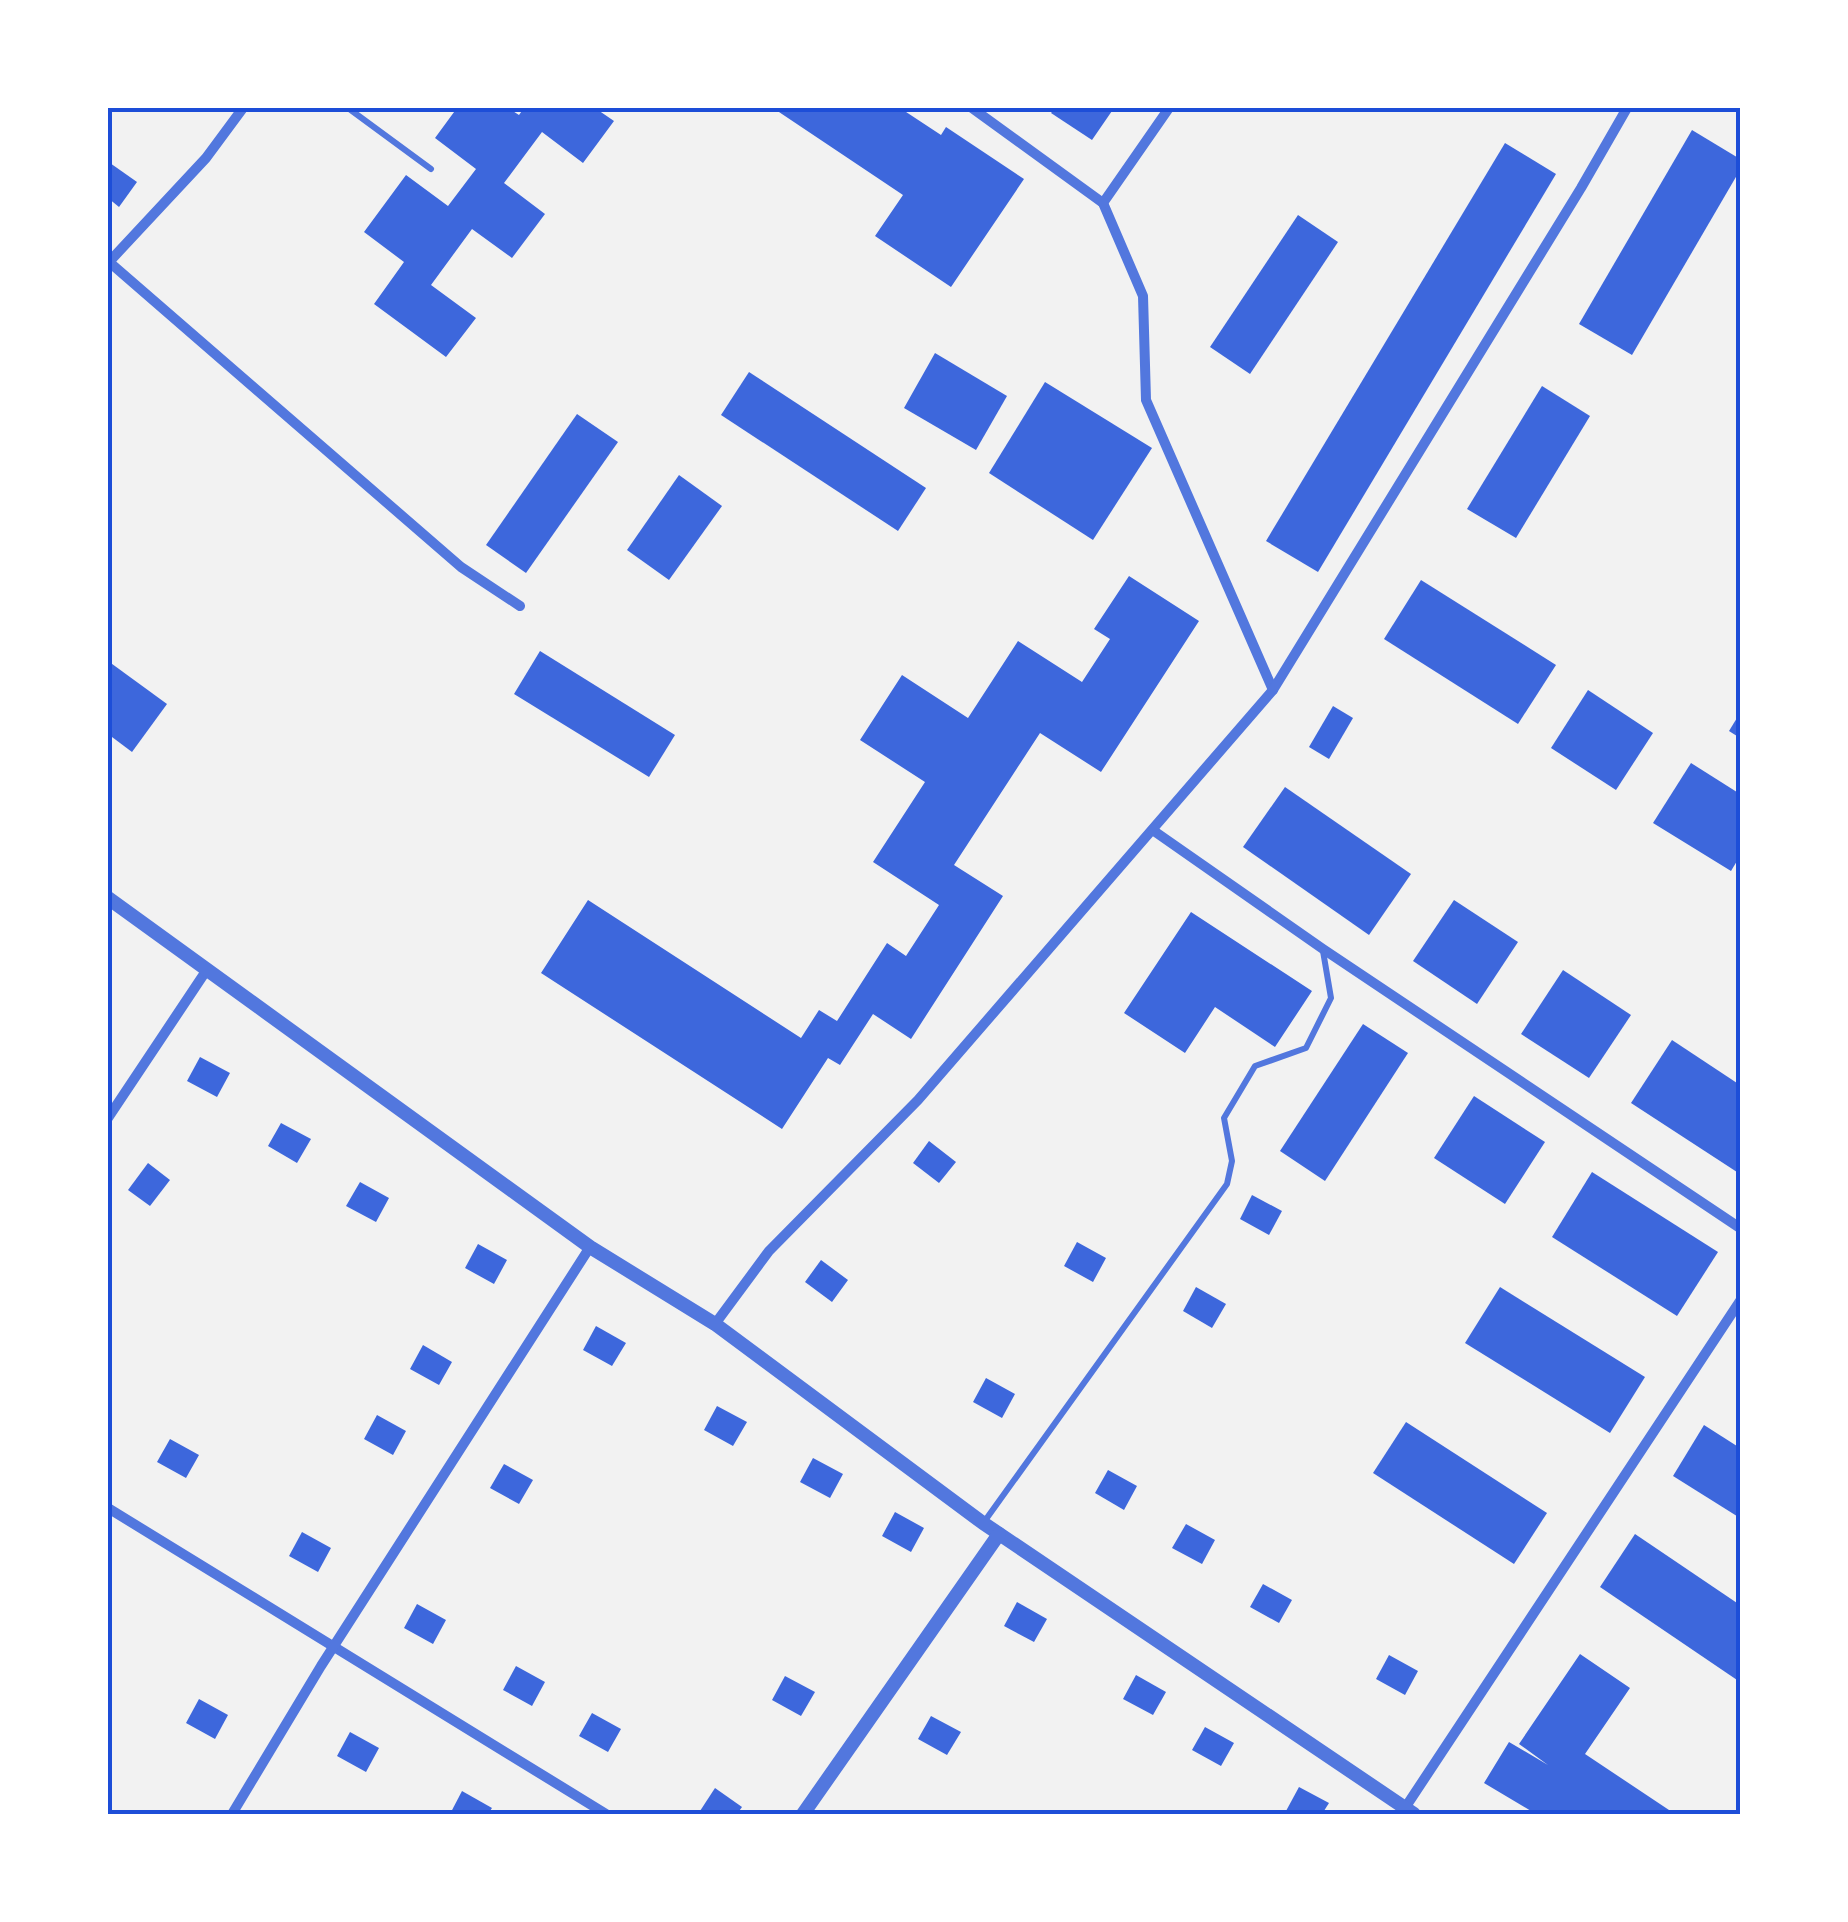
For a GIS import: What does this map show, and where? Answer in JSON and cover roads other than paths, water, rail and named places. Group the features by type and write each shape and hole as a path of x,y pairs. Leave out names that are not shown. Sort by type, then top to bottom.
{"street":[{"path":"243,108 206,158 108,261 461,567 520,606"},
{"path":"972,108 1102,203 1143,296 1146,400 1273,690"},
{"path":"1102,203 1169,108"},
{"path":"715,1324 769,1251 918,1100 1273,690 1628,108"},
{"path":"1154,830 1323,949 1740,1228"},
{"path":"108,898 590,1247 715,1324 998,1534 1407,1812 1740,1300"},
{"path":"108,1118 206,970"},
{"path":"232,1814 334,1645 590,1247"},
{"path":"108,1508 606,1814"},
{"path":"804,1814 998,1534"}],"lane":[{"path":"348,108 431,170"},
{"path":"983,1523 1227,1184 1232,1161 1224,1118 1255,1066 1306,1048 1332,998 1323,949"}]}
